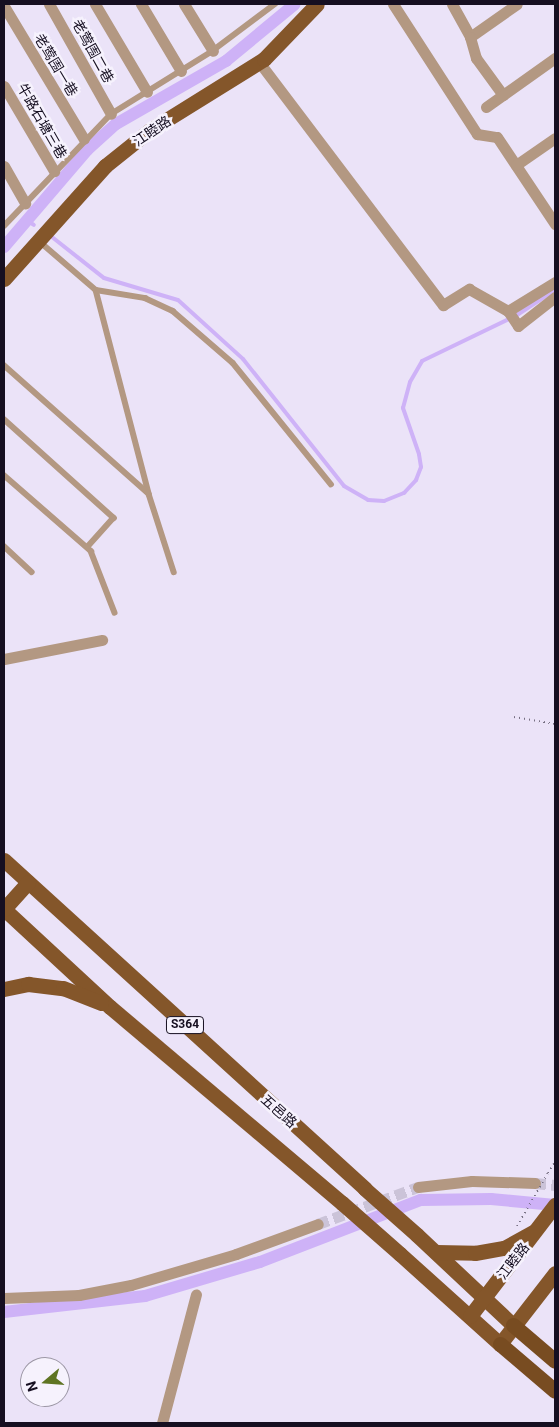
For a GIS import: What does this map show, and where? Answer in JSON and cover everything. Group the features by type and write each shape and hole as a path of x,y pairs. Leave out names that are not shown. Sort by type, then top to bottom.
{"highway":[{"name":"五邑路","path":"513,1325 555,1361"},
{"name":"五邑路","path":"500,1344 555,1391"}],"main road":[{"name":"江睦路","path":"4,279 37,239 105,166 150,130 259,62 318,4"},
{"name":"五邑路","path":"4,860 436,1252 513,1325"},
{"path":"4,909 28,882"},
{"name":"五邑路","path":"4,909 110,1007 342,1203 500,1344"},
{"path":"4,989 28,984 63,988 110,1007"},
{"name":"江睦路","path":"470,1316 555,1205"},
{"path":"436,1252 475,1253 504,1248 538,1229"},
{"path":"500,1344 555,1273"}],"street":[{"name":"老莺围二巷","path":"49,4 111,114"},
{"path":"95,4 147,92"},
{"path":"141,4 181,71"},
{"path":"184,4 213,51"},
{"path":"393,4 477,134 497,137 555,224"},
{"path":"452,4 470,37 476,58 503,94"},
{"path":"470,37 516,4"},
{"name":"老莺围一巷","path":"4,6 84,139"},
{"path":"486,107 555,58"},
{"path":"259,62 443,305 469,289 508,311 517,324 527,321 555,297"},
{"name":"牛路石塘三巷","path":"4,86 54,172"},
{"path":"516,165 555,138"},
{"path":"4,166 25,203"},
{"path":"508,311 555,282"},
{"path":"4,659 102,640"},
{"path":"418,1187 472,1181 536,1183"},
{"path":"4,1298 79,1295 131,1285 236,1254 318,1224"},
{"path":"162,1423 196,1294"}],"lane":[{"path":"4,226 84,139 111,114 213,51 275,4"},
{"path":"37,239 96,290 145,298 173,311 233,363 331,484"},
{"path":"96,290 149,494 174,572"},
{"path":"4,365 149,494"},
{"path":"4,419 114,518 88,548"},
{"path":"4,475 88,548 116,613"},
{"path":"4,546 32,572"}],"path":[{"path":"514,718 555,724"},
{"path":"516,1226 555,1162"}],"waterway":[{"path":"4,247 87,150 116,124 226,61 295,4"},
{"path":"28,221 34,225"},
{"path":"52,237 104,278 178,300 243,359 344,486 368,500 384,501 404,493 416,480 421,467 419,454 403,408 410,382 422,361 517,315 555,290"},
{"path":"4,1312 145,1296 260,1262 421,1200 491,1199 555,1205"}],"tunnel":[{"path":"535,1183 555,1185"},
{"path":"318,1224 418,1187"}]}
